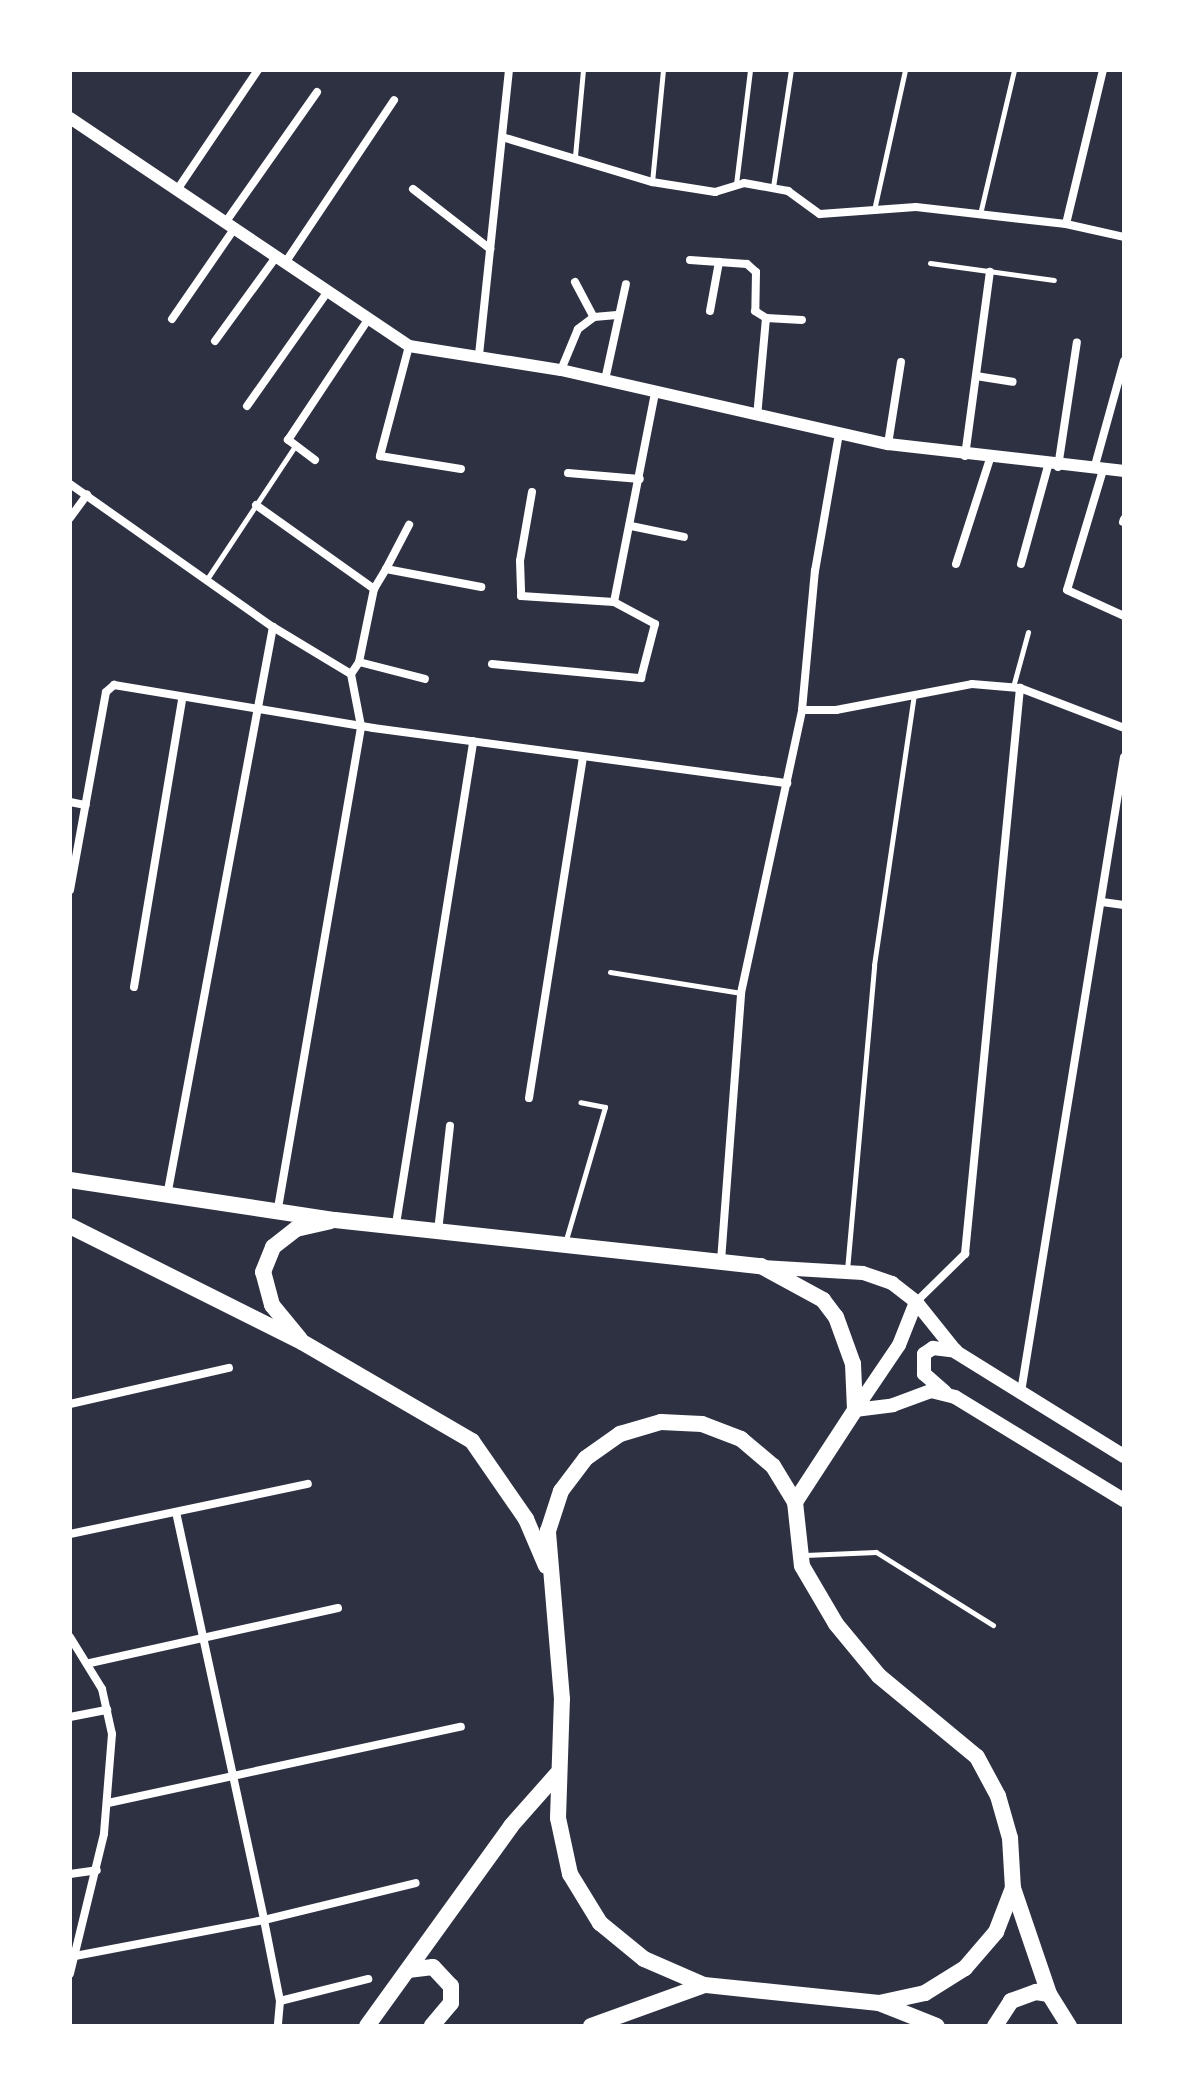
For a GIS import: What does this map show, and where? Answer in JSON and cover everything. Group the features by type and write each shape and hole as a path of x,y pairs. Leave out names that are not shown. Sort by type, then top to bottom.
{"main road":[{"path":"70,1180 167,1197 278,1208 335,1220 396,1224 761,1266 846,1272 892,1283 916,1302 956,1352 1124,1456"},
{"path":"302,1342 272,1305 263,1272 273,1247 296,1229 335,1220"},
{"path":"70,1226 211,1301 302,1342 472,1441 526,1519 549,1573"},
{"path":"761,1266 823,1300 836,1317 853,1364 855,1410"},
{"path":"795,1502 899,1345 916,1302"},
{"path":"956,1352 933,1348 922,1363 932,1385 1124,1500"},
{"path":"855,1410 893,1405 931,1391 955,1397"},
{"path":"937,2026 879,2003 704,1985 644,1959 600,1923 570,1874 558,1818 557,1774 562,1699 549,1573 548,1531 561,1491 586,1458 620,1434 647,1426 702,1424 741,1439 773,1466 795,1502 800,1555 836,1624 879,1676 977,1757 998,1796 1010,1838 1013,1888 1049,1994 1069,2026"},
{"path":"367,2026 511,1826 557,1774"},
{"path":"879,2003 925,1993 965,1968 996,1932 1013,1888"},
{"path":"408,1970 433,1967 451,1986 451,2003 432,2026"},
{"path":"591,2026 704,1985"},
{"path":"995,2026 1011,2001 1036,1992 1049,1994"}],"street":[{"path":"177,190 258,70"},
{"path":"479,355 509,70"},
{"path":"1066,224 1103,70"},
{"path":"172,319 317,92"},
{"path":"215,341 281,260 394,100"},
{"path":"70,118 409,346 561,370 888,444 990,459 1124,471"},
{"path":"502,137 575,156 652,182 715,192 736,185 788,191 820,214 916,207 1066,224 1124,237"},
{"path":"413,189 490,249"},
{"path":"690,260 754,267 755,311 766,318 802,320"},
{"path":"710,311 719,262"},
{"path":"965,456 990,272"},
{"path":"575,282 594,317"},
{"path":"605,380 626,284"},
{"path":"247,406 328,291"},
{"path":"561,370 578,329 594,317 617,315"},
{"path":"315,460 288,440 369,318"},
{"path":"757,416 766,318"},
{"path":"1021,564 1053,466 1077,342"},
{"path":"409,346 380,456 461,469"},
{"path":"1124,361 1067,590 1124,616"},
{"path":"888,444 901,362"},
{"path":"976,376 1013,382"},
{"path":"614,602 655,393"},
{"path":"721,1261 741,993 802,710 815,571 839,434"},
{"path":"956,564 990,459"},
{"path":"568,473 640,479"},
{"path":"70,484 273,627 351,674"},
{"path":"492,664 641,678 655,624 614,602 521,596 520,561 532,492"},
{"path":"70,518 87,495"},
{"path":"256,505 374,589"},
{"path":"278,1208 361,726 351,674 359,662 374,589 409,525"},
{"path":"631,526 684,537"},
{"path":"386,569 481,587"},
{"path":"167,1197 273,627"},
{"path":"359,662 425,679"},
{"path":"802,710 836,710 972,684 1016,687 1124,728"},
{"path":"70,890 73,860 109,687 583,758 787,783"},
{"path":"916,1302 965,1254 1016,687"},
{"path":"134,987 182,699"},
{"path":"396,1224 473,741"},
{"path":"1020,1394 1124,757"},
{"path":"529,1098 583,758"},
{"path":"70,802 86,805"},
{"path":"1102,902 1124,905"},
{"path":"438,1231 450,1126"},
{"path":"70,1404 229,1368"},
{"path":"70,1534 308,1484"},
{"path":"176,1512 264,1920 280,2001 278,2026"},
{"path":"90,1663 338,1608"},
{"path":"70,1637 90,1663 112,1734 108,1803 97,1870 70,1974"},
{"path":"70,1717 107,1710"},
{"path":"108,1803 461,1727"},
{"path":"70,1874 97,1870"},
{"path":"75,1956 264,1920 416,1883"},
{"path":"280,2001 368,1979"}],"lane":[{"path":"575,156 583,70"},
{"path":"652,182 663,70"},
{"path":"736,185 750,70"},
{"path":"773,188 791,70"},
{"path":"874,211 905,70"},
{"path":"980,214 1014,70"},
{"path":"930,263 1054,280"},
{"path":"207,579 295,446"},
{"path":"1016,687 1028,632"},
{"path":"846,1272 874,965 914,695"},
{"path":"610,972 741,993"},
{"path":"564,1245 605,1107 580,1102"},
{"path":"800,1555 876,1552 993,1625"}]}
